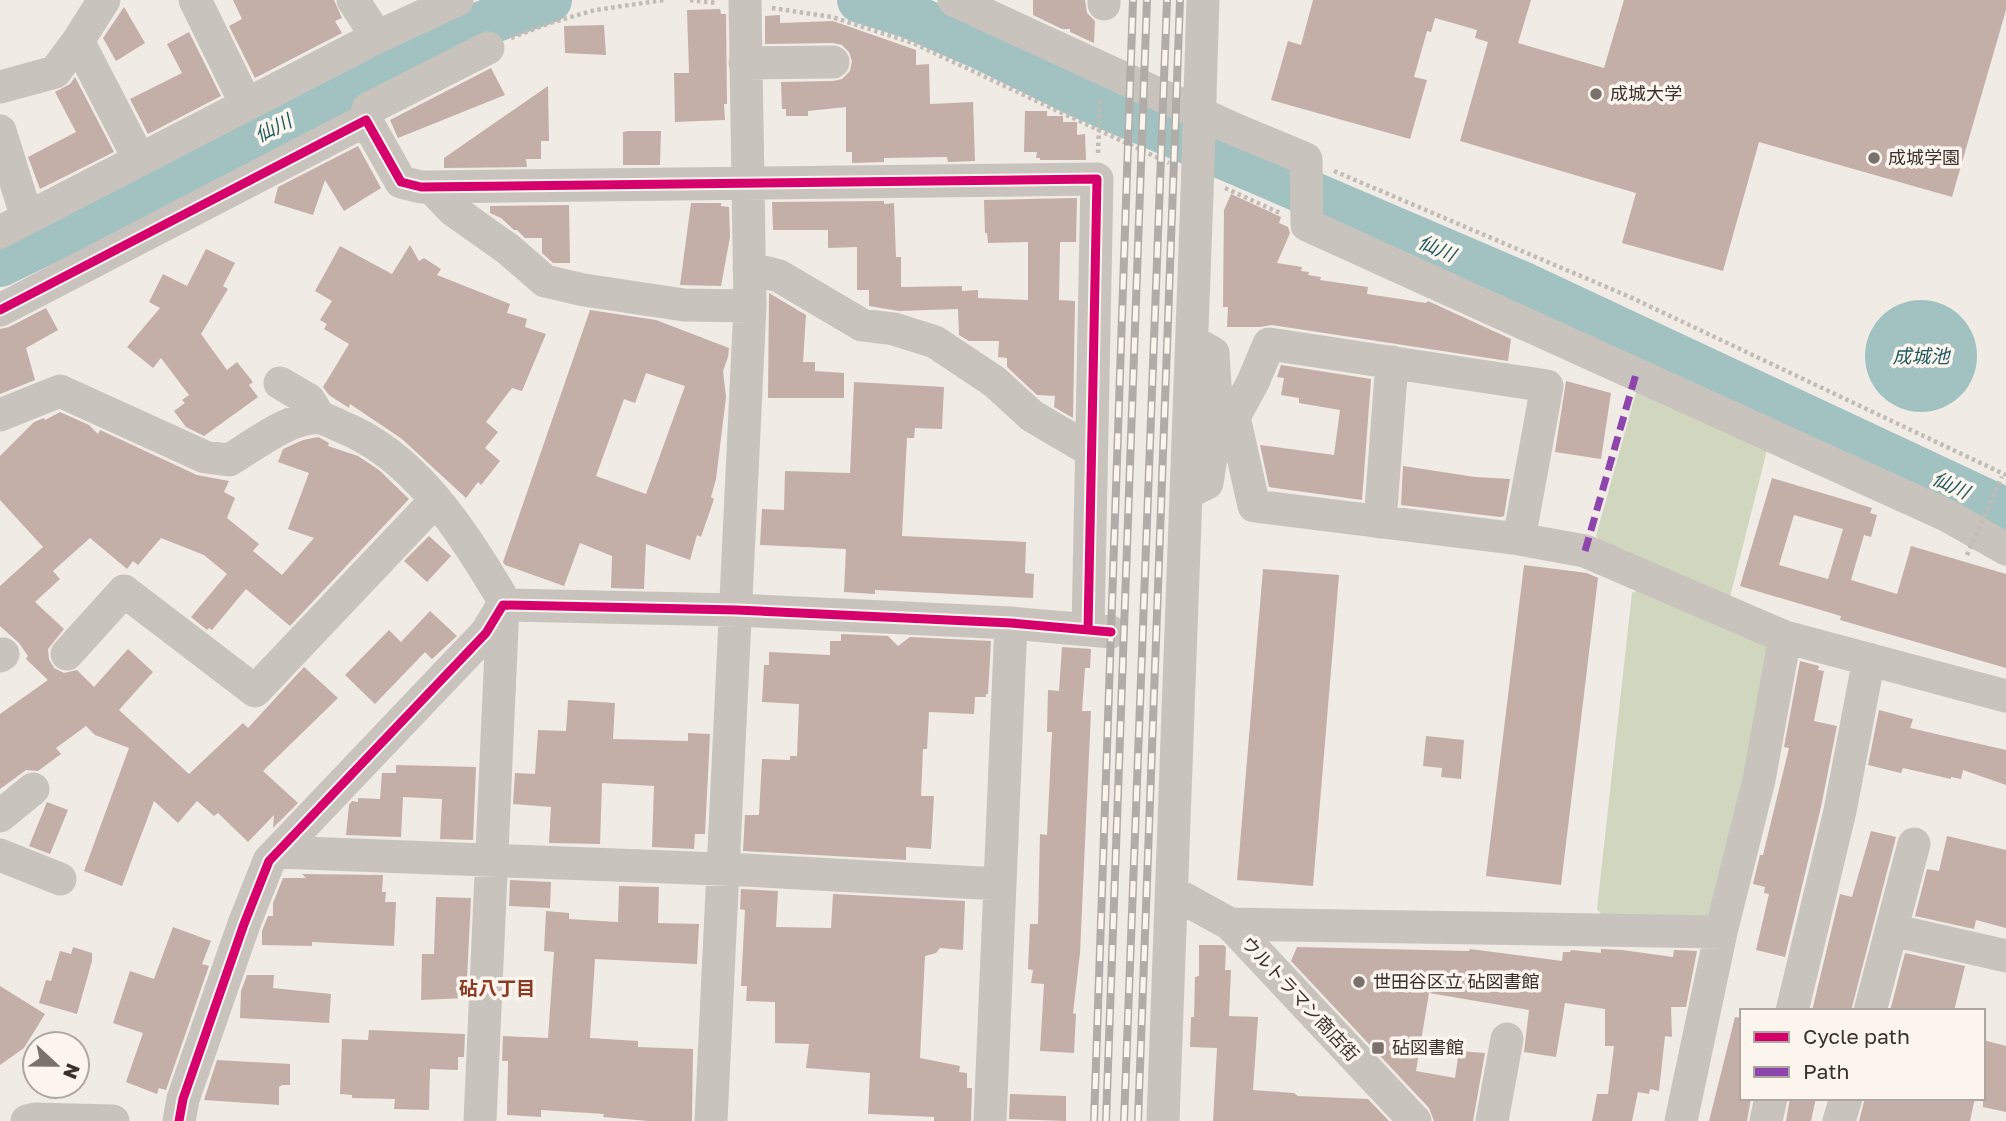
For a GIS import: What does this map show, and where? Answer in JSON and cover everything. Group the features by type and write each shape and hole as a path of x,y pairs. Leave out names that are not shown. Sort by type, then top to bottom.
{"street":[{"path":"0,87 55,72 104,0"},
{"path":"195,0 246,104"},
{"path":"353,0 377,37"},
{"path":"0,131 13,225 377,37 457,0"},
{"path":"954,0 1307,164 1307,225 1934,510 2006,549"},
{"path":"1163,1121 1203,0"},
{"path":"711,1121 750,306 745,3"},
{"path":"78,41 139,159"},
{"path":"488,48 368,109 366,120 401,182 431,187 1097,179 1090,450 1100,631 1011,623 737,610 503,605"},
{"path":"745,63 833,62"},
{"path":"0,310 366,120"},
{"path":"431,187 453,210 508,249 545,281 584,290 684,305 750,306"},
{"path":"749,268 779,276 862,325 894,330 935,342 996,382 1032,416 1090,450"},
{"path":"1192,341 1213,354 1226,417 1254,506 1519,539 1585,551 1785,637 2006,696"},
{"path":"1187,493 1207,483 1226,417 1254,382 1269,344 1547,386 1519,539"},
{"path":"1380,522 1392,362"},
{"path":"280,383 309,400 320,418"},
{"path":"0,415 60,391 205,457 218,460 229,460 292,423 320,418 352,430 383,448 411,471 454,523 500,594 503,605 480,1121"},
{"path":"67,654 124,591 255,691 435,501"},
{"path":"179,1121 183,1099 244,924 269,862 486,633 503,605"},
{"path":"990,1121 1011,623"},
{"path":"1681,1121 1721,932 1759,780 1785,637"},
{"path":"1792,1009 1840,811 1869,659"},
{"path":"0,816 33,789"},
{"path":"1871,1009 1914,844"},
{"path":"278,852 722,869 999,884"},
{"path":"0,855 60,879"},
{"name":"ウルトラマン商店街","path":"1172,892 1230,924 1415,1121"},
{"path":"1230,924 1721,932"},
{"path":"1892,930 2006,956"},
{"path":"1492,1121 1507,1039"},
{"path":"1766,1121 1771,1100"},
{"path":"1839,1121 1845,1100"},
{"path":"31,1120 113,1121"}],"path":[{"path":"488,48 550,23 595,10 664,0"},
{"path":"745,3 832,17 913,43 1129,144"},
{"path":"1307,164 1630,297 2004,476 1967,555"}],"green space":[{"path":"1637,389 1769,442 1730,597 1604,547 1596,536"},
{"path":"1640,589 1765,639 1771,653 1715,909 1707,916 1603,916 1597,909 1632,593"}],"water":[{"name":"成城池","path":"1921,300 1942,304 1961,316 1973,335 1977,356 1973,377 1961,396 1942,408 1921,412 1900,408 1881,396 1869,377 1865,356 1869,335 1881,316 1900,304"}],"building":[{"path":"233,0 334,0 342,18 335,21 342,33 255,78 229,26 242,19"},
{"path":"1033,0 1085,0 1087,13 1095,21 1094,43 1070,32 1070,29 1062,29 1033,15"},
{"path":"1313,0 1531,0 1518,43 1604,68 1624,0 2006,0 2006,10 1952,197 1759,142 1723,271 1622,243 1636,193 1460,141 1488,42 1475,38 1477,30 1435,18 1431,32 1427,31 1414,77 1427,80 1410,139 1271,100 1288,41 1301,45"},
{"path":"124,7 145,43 116,61 103,38"},
{"path":"720,9 721,14 726,14 725,120 675,122 674,73 689,73 687,10"},
{"path":"780,15 780,23 833,21 916,50 916,65 929,64 930,104 973,102 975,161 948,162 947,157 884,158 884,162 852,163 852,152 846,152 846,107 808,111 808,116 786,116 786,109 782,109 781,82 842,79 850,71 852,61 849,52 842,45 833,43 765,44 765,16"},
{"path":"604,25 606,55 565,53 564,26"},
{"path":"189,32 221,96 148,134 130,99 182,73 167,44"},
{"path":"491,68 505,95 398,138 390,120"},
{"path":"75,77 114,152 40,189 28,157 76,132 55,92 70,84"},
{"path":"548,86 549,141 541,141 541,159 526,159 527,167 444,168 444,158"},
{"path":"1025,111 1047,111 1047,116 1063,116 1063,122 1077,122 1077,135 1085,134 1086,160 1040,160 1036,158 1037,152 1024,152"},
{"path":"661,131 660,165 623,165 623,132"},
{"path":"358,146 381,188 344,211 325,180 313,215 274,203 278,187"},
{"path":"1231,194 1281,217 1279,223 1288,227 1290,233 1277,263 1302,267 1301,271 1321,277 1320,280 1368,287 1367,294 1426,303 1428,301 1511,339 1508,361 1272,325 1227,327 1228,307 1223,307 1224,210"},
{"path":"1077,198 1076,242 1060,242 1059,300 1075,301 1073,418 1054,407 1055,396 1037,395 1007,367 1007,358 998,357 999,341 969,341 959,335 958,309 899,311 869,306 869,290 857,290 857,247 828,248 828,230 773,230 772,202 894,203 896,257 901,257 901,287 962,286 962,291 978,290 978,298 1028,300 1028,242 988,243 984,200"},
{"path":"691,203 721,203 721,206 729,207 730,237 721,286 680,285"},
{"path":"569,205 570,263 553,263 542,253 542,238 525,238 501,218 490,213 490,206"},
{"path":"410,245 419,261 424,258 441,269 437,275 510,304 507,313 527,319 525,327 546,334 522,391 512,388 486,422 498,432 485,448 500,461 481,485 478,482 466,498 402,439 350,404 349,408 329,395 323,387 349,344 324,329 327,324 320,320 332,301 315,291 340,246 392,274"},
{"path":"206,249 235,263 223,286 228,289 201,334 227,370 237,362 253,382 249,385 258,397 204,436 186,427 174,411 185,403 182,400 189,395 161,358 153,368 127,347 160,308 149,302 163,274 187,286"},
{"path":"769,293 806,315 803,362 815,362 815,371 844,373 844,398 768,398"},
{"path":"46,308 58,330 26,348 35,380 0,394 0,329"},
{"path":"590,310 656,320 729,348 723,371 726,397 716,479 711,497 714,499 701,537 697,535 690,560 646,544 644,589 611,588 612,556 580,543 564,586 503,562","holes":["646,373 685,386 646,494 596,476 624,399 635,403"]},
{"path":"1281,365 1371,379 1362,500 1269,487 1260,445 1334,455 1340,410 1299,403 1299,398 1281,395 1284,378 1277,377"},
{"path":"1566,381 1611,393 1601,459 1555,452"},
{"path":"854,382 944,387 942,429 915,428 914,438 907,438 902,536 1026,542 1025,573 1034,574 1033,598 875,590 875,594 844,592 846,549 760,545 762,509 784,510 785,471 850,473"},
{"path":"60,412 89,425 98,434 100,430 197,475 229,481 224,492 235,498 227,518 259,544 253,551 282,575 314,538 288,529 309,473 278,462 283,449 318,437 329,443 328,446 358,456 379,470 409,499 290,626 246,589 212,630 207,630 191,617 227,574 204,555 161,538 138,565 133,561 127,569 90,538 53,571 60,579 35,602 64,629 48,649 54,668 64,673 77,670 94,687 128,649 153,672 119,710 189,774 243,723 248,728 304,667 338,698 263,771 298,803 273,828 274,815 248,842 218,813 214,816 197,801 178,823 154,801 122,886 84,871 129,748 95,735 86,726 56,748 61,754 38,771 26,770 0,789 0,714 48,680 26,659 28,656 19,643 0,626 0,586 43,547 0,500 0,456 34,422"},
{"path":"1403,466 1475,477 1510,479 1504,516 1401,505"},
{"path":"1772,478 1872,508 1870,513 1877,515 1871,537 1864,535 1851,580 1897,594 1911,546 2006,574 2006,668 1840,620 1841,616 1740,586","holes":["1794,515 1843,529 1828,579 1779,565"]},
{"path":"429,536 451,556 427,582 404,561"},
{"path":"1524,565 1587,573 1598,578 1561,885 1486,876"},
{"path":"1263,569 1339,575 1313,886 1237,880"},
{"path":"430,611 457,636 432,659 425,652 375,704 345,675 389,630 401,642"},
{"path":"841,634 888,636 898,646 910,637 991,641 988,694 986,697 975,697 974,714 929,712 927,749 923,749 921,796 934,796 931,849 906,847 906,860 743,851 745,815 759,815 762,759 790,760 790,756 797,756 799,704 762,702 764,665 769,665 769,652 830,655 830,641 841,641"},
{"path":"1062,647 1091,649 1090,668 1085,668 1082,711 1091,711 1080,953 1073,1013 1076,1014 1074,1053 1040,1051 1044,984 1031,983 1033,970 1028,969 1030,924 1038,924 1040,834 1047,835 1052,732 1047,732 1048,690 1059,691"},
{"path":"1800,661 1819,666 1818,670 1824,671 1814,721 1837,726 1821,807 1785,957 1756,950 1769,894 1764,893 1765,887 1753,884 1760,855 1763,855 1789,748 1784,747"},
{"path":"568,700 615,703 613,739 688,741 688,733 710,734 705,834 695,834 694,849 652,847 654,786 602,783 600,844 549,843 551,807 513,804 515,773 535,774 538,730 566,731"},
{"path":"1879,710 1913,719 1910,728 2006,750 2006,785 1963,770 1961,779 1951,779 1903,768 1901,773 1868,765"},
{"path":"1426,736 1464,740 1461,779 1441,777 1442,768 1423,766"},
{"path":"396,765 476,767 473,840 440,839 442,799 403,797 401,837 346,835 349,805 352,801 358,802 358,798 380,799 382,773 396,773"},
{"path":"47,802 68,810 50,854 29,846"},
{"path":"1871,831 1896,837 1852,1009 1812,1009 1840,894 1852,897"},
{"path":"1947,836 2006,850 2006,928 1976,920 1974,929 1915,916 1927,869 1939,871"},
{"path":"302,874 383,875 382,892 386,892 385,902 396,902 394,946 312,942 312,946 262,945 262,931 268,916 273,916 273,903 283,878 306,878"},
{"path":"510,880 551,882 550,908 509,906"},
{"path":"619,886 659,887 658,923 699,924 697,964 595,959 590,1038 638,1041 638,1047 693,1049 692,1121 648,1121 603,1117 604,1114 541,1110 541,1117 507,1115 508,1061 502,1061 503,1036 548,1038 554,952 544,951 546,911 569,913 569,919 618,922"},
{"path":"741,889 778,891 776,927 831,928 833,894 965,901 963,950 940,948 936,953 925,956 920,1058 960,1066 959,1072 967,1073 967,1088 972,1088 971,1121 934,1121 934,1117 868,1114 870,1073 806,1068 809,1044 775,1043 775,1002 746,1001 747,986 741,986 745,910 740,909"},
{"path":"436,897 471,898 466,998 421,1000 422,954 434,954"},
{"path":"173,927 211,941 202,964 209,966 166,1090 159,1088 157,1094 126,1082 143,1033 113,1023 130,971 154,979"},
{"path":"1199,945 1226,947 1225,970 1231,970 1229,1016 1258,1017 1253,1090 1294,1093 1298,1096 1368,1099 1389,1121 1213,1121 1217,1048 1190,1047 1195,977 1199,976"},
{"path":"73,947 92,953 77,1014 39,1003 46,980 51,981 60,951 71,954"},
{"path":"1297,947 1470,949 1562,961 1563,952 1571,950 1601,953 1601,949 1622,950 1673,957 1674,950 1697,951 1686,1007 1671,1007 1672,1037 1665,1036 1659,1091 1650,1089 1649,1094 1638,1092 1632,1121 1592,1121 1597,1094 1608,1094 1614,1046 1605,1046 1605,1009 1565,1003 1556,1057 1524,1052 1529,1010 1429,993 1416,1071 1455,1078 1459,1051 1485,1053 1473,1121 1434,1121 1429,1108 1291,961"},
{"path":"1905,953 1965,966 1954,1009 1891,1009"},
{"path":"247,975 274,975 273,988 331,994 329,1023 240,1018 241,991"},
{"path":"0,986 45,1014 35,1030 21,1030 21,1050 0,1065"},
{"path":"1735,1017 1740,1018 1740,1100 1751,1100 1747,1121 1709,1121"},
{"path":"369,1030 465,1034 464,1057 458,1057 458,1070 430,1069 429,1110 394,1109 395,1099 352,1098 352,1095 340,1094 342,1039 368,1040"},
{"path":"1985,1041 2006,1046 2006,1112 1983,1107"},
{"path":"217,1060 290,1064 290,1085 279,1087 279,1105 204,1100"},
{"path":"1010,1094 1066,1096 1066,1121 1009,1119"},
{"path":"1790,1100 1816,1100 1811,1121 1786,1121"},
{"path":"1864,1100 1975,1100 1970,1121 1859,1121"}],"waterway":[{"name":"仙川","path":"0,264 208,163 468,29 549,0"},
{"name":"仙川","path":"860,0 908,15 984,48 1080,95 1526,286 2006,511"}],"railway":[{"path":"1094,1121 1133,0"},
{"path":"1106,1121 1147,0"},
{"path":"1124,1121 1167,0"},
{"path":"1138,1121 1180,0"}],"marked path":[{"path":"1585,551 1636,374"}],"cycle path":[{"path":"0,310 366,120 401,182 421,187 1097,179 1088,630"},
{"path":"179,1121 183,1099 244,924 269,861 486,633 503,605 737,610 1011,623 1111,632"}],"place":[{"name":"成城大学","path":"1596,94"},
{"name":"成城学園","path":"1874,158"},
{"name":"世田谷区立 砧図書館","path":"1359,982"},
{"name":"砧図書館","path":"1378,1048"}],"district":[{"name":"砧八丁目","path":"497,988"}]}
